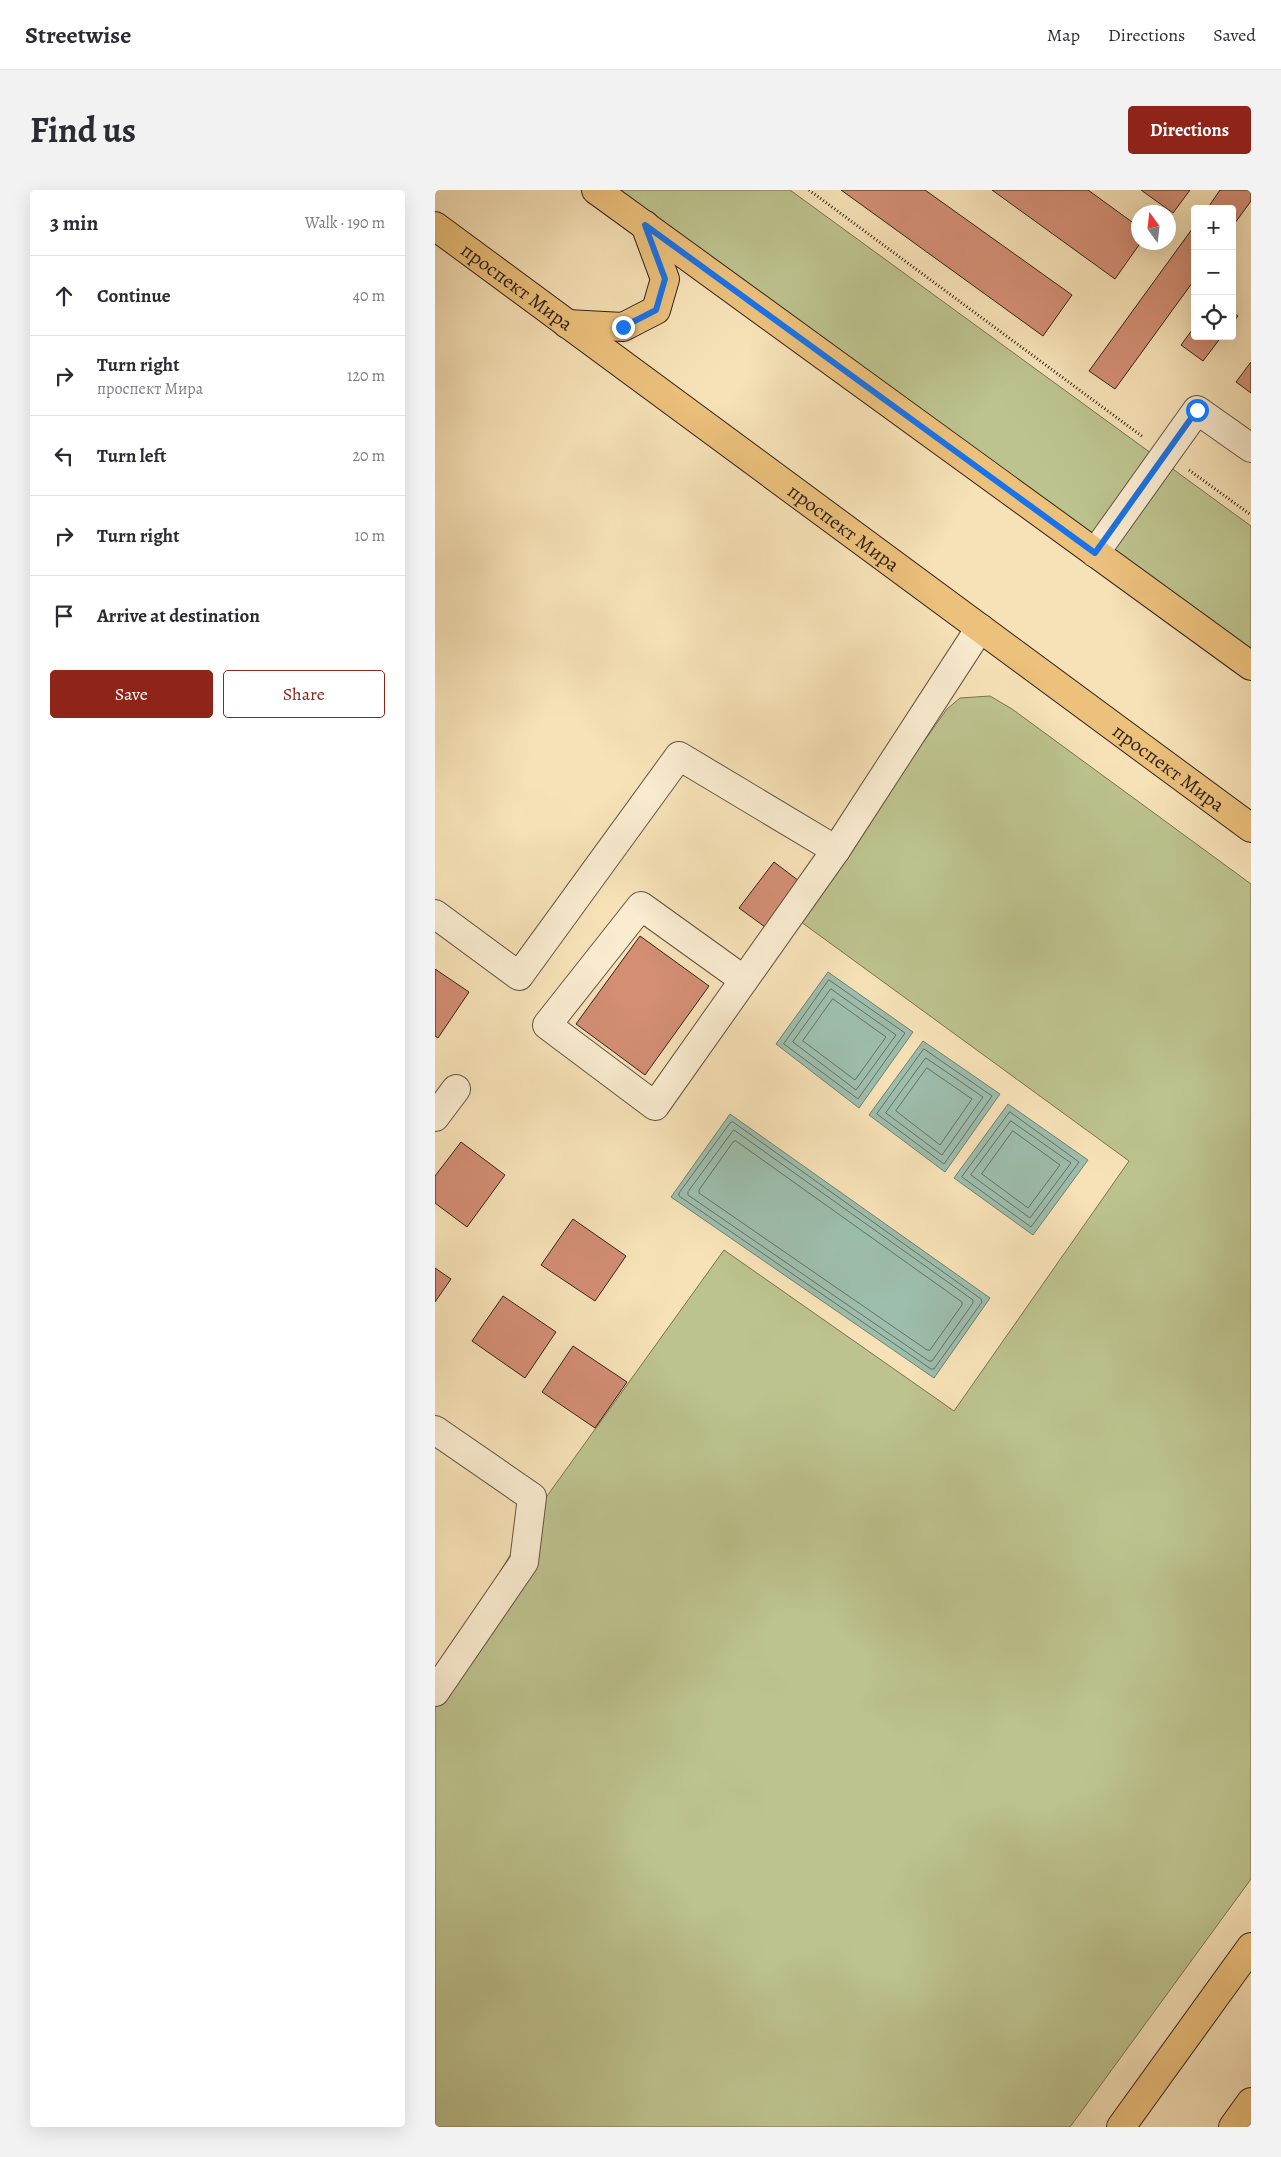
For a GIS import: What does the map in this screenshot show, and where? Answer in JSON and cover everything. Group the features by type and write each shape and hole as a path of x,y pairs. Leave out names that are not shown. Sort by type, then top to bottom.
{"main road":[{"path":"596,190 1251,666"},
{"path":"567,324 623,327 656,310 665,279 645,225"},
{"name":"проспект Мира","path":"435,226 1251,828"},
{"path":"1121,2127 1251,1947"},
{"path":"1233,2127 1251,2102"}],"street":[{"path":"1095,553 1197,410 1251,448"},
{"path":"743,980 641,906 547,1025 655,1106 836,850 980,628"},
{"path":"435,914 519,976 679,756 836,850"},
{"path":"435,1117 455,1089"},
{"path":"435,1430 532,1498 524,1562 435,1692"}],"path":[{"path":"809,190 1251,515"}],"green space":[{"path":"611,190 790,190 1251,526 1251,656"},
{"path":"990,696 1012,709 1251,884 1251,1879 1070,2127 435,2127 435,1678 542,1503 724,1250 954,1411 1129,1161 797,919 947,709 960,698"}],"water":[{"path":"828,972 913,1032 859,1108 776,1044"},
{"path":"923,1041 1000,1094 945,1172 869,1115"},
{"path":"1008,1104 1088,1160 1033,1235 954,1178"},
{"path":"730,1114 990,1298 934,1378 671,1197"}],"building":[{"path":"841,190 925,190 1072,295 1043,336"},
{"path":"992,190 1088,190 1131,221 1131,250 1135,250 1115,279"},
{"path":"1141,190 1190,190 1176,209 1176,205 1162,205"},
{"path":"1220,190 1251,190 1251,201 1236,222 1236,205 1210,205"},
{"path":"1191,231 1191,284 1115,389 1089,371"},
{"path":"1191,331 1191,340 1219,340 1203,361 1181,345"},
{"path":"1251,362 1251,393 1236,382"},
{"path":"774,862 799,881 765,927 739,908"},
{"path":"640,936 709,986 645,1075 576,1024"},
{"path":"435,969 469,992 438,1038 435,1036"},
{"path":"461,1142 505,1175 467,1227 435,1203 435,1176"},
{"path":"573,1219 626,1256 595,1301 541,1265"},
{"path":"435,1268 451,1279 435,1302"},
{"path":"503,1296 556,1332 525,1378 472,1341"},
{"path":"573,1346 627,1382 595,1428 542,1392"}],"route":[{"path":"623,327 656,310 665,279 645,225 1095,553 1197,410"}]}
